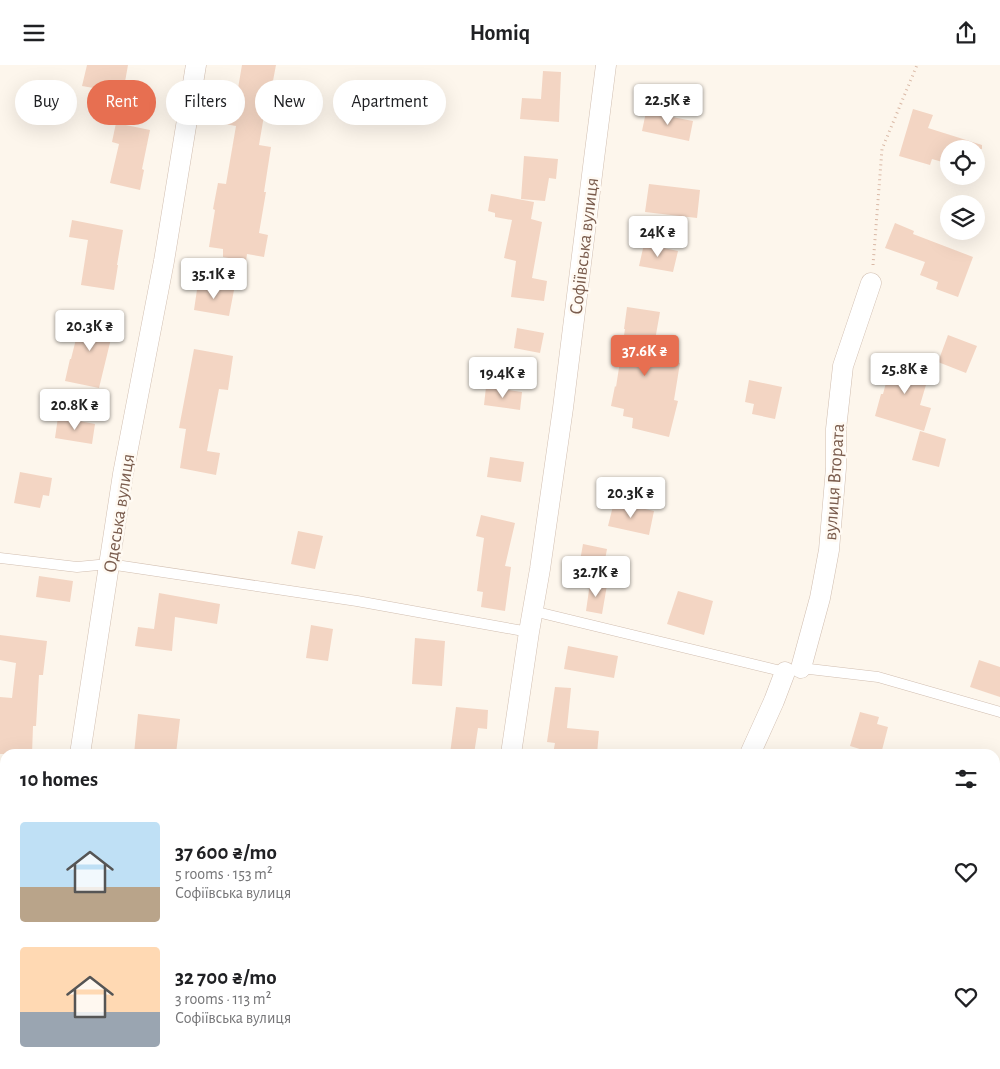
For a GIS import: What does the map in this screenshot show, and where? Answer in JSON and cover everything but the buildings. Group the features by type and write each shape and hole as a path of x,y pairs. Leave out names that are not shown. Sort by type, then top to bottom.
{"street":[{"name":"Одеська вулиця","path":"81,749 124,474 164,261 196,65"},
{"name":"Софіївська вулиця","path":"512,749 563,408 606,65"},
{"name":"вулиця Втората","path":"752,749 774,701 793,670 820,598 829,549 836,468 836,429 843,366 871,283"}],"lane":[{"path":"0,558 77,567 109,564 357,601 529,632"},
{"path":"532,611 793,670 878,677 1000,712"}],"path":[{"path":"871,283 882,149 917,65"}]}
